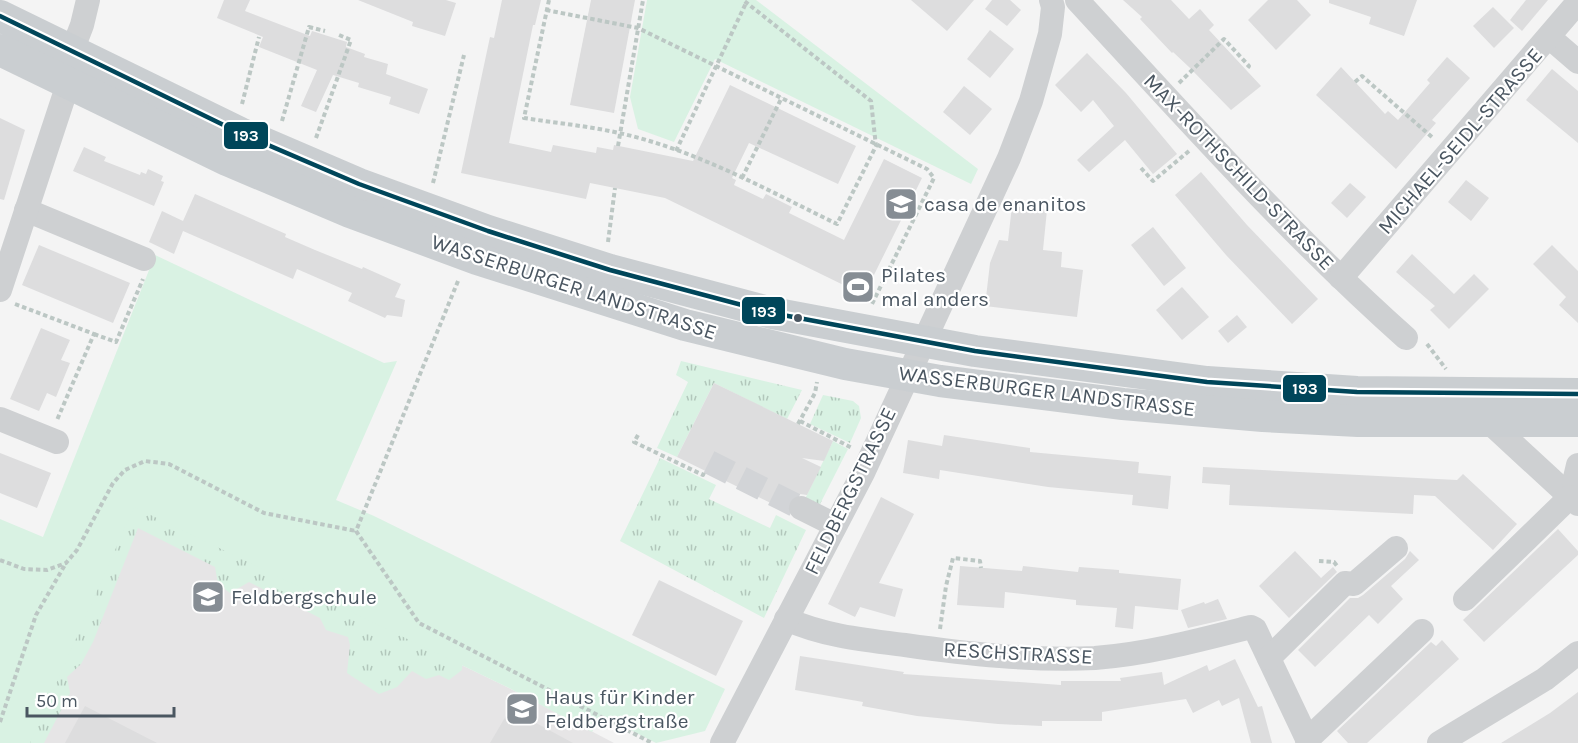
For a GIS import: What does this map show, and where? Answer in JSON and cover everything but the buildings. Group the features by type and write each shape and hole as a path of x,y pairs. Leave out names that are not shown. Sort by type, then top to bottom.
{"main road":[{"name":"WASSERBURGER LANDSTRASSE","path":"0,16 260,142 359,184 488,231 610,270 772,314 975,351 1207,382 1357,392 1578,394"},
{"name":"WASSERBURGER LANDSTRASSE","path":"0,50 227,160 350,212 477,259 685,325 845,364 940,381 1124,404 1263,416 1358,421 1578,422"}],"street":[{"path":"72,51 82,25 87,0"},
{"name":"FELDBERGSTRASSE","path":"722,743 863,473 906,375 1009,158 1031,101 1050,34 1053,7 1051,0"},
{"name":"MAX-ROTHSCHILD-STRASSE","path":"1077,0 1209,144 1341,278 1406,338"},
{"name":"MICHAEL-SEIDL-STRASSE","path":"1341,278 1578,3"},
{"path":"1548,37 1578,62"},
{"path":"5,296 26,210 68,84"},
{"path":"26,210 144,259"},
{"path":"0,419 53,441"},
{"path":"1489,422 1575,498"},
{"path":"1575,498 1574,482 1578,465"},
{"path":"1466,599 1575,498"},
{"path":"801,508 835,525"},
{"path":"1396,548 1354,584 1345,583 1269,658 1308,742 1422,631"},
{"name":"RESCHSTRASSE","path":"786,619 813,630 864,640 982,655 1043,658 1095,658 1144,652 1251,627 1255,629 1269,658"},
{"path":"1439,743 1545,679 1578,653"}],"path":[{"path":"549,0 524,118 620,133 706,161 837,224 876,146 871,101 745,1 676,151"},
{"path":"618,146 643,0"},
{"path":"546,10 638,28 927,169 934,178 871,306"},
{"path":"282,121 309,27 325,31"},
{"path":"316,138 351,40 339,35"},
{"path":"242,104 259,37"},
{"path":"1176,85 1224,39 1249,66 1246,70"},
{"path":"434,183 464,55"},
{"path":"1354,82 1362,76 1434,138"},
{"path":"742,178 782,97"},
{"path":"1141,168 1153,181 1197,145"},
{"path":"608,242 615,188"},
{"path":"5,296 116,342 150,261 144,259"},
{"path":"356,531 458,281"},
{"path":"53,441 94,334"},
{"path":"817,382 815,393 799,422 855,449"},
{"path":"638,435 634,442 703,475 705,470"},
{"path":"0,722 36,615 66,563 77,549 113,483 125,470 145,461 169,464 264,513 356,531 419,622 652,743"},
{"path":"940,630 946,586 953,558 980,561 981,568"},
{"path":"0,560 24,570 47,570 66,563"}],"shaded area":[{"name":"Feldbergschule","path":"134,507 507,687 614,743 30,743"}],"green space":[{"path":"647,0 756,0 978,169 971,184 715,59 674,142 638,129 630,97"},
{"path":"155,255 384,363 397,361 336,500 374,516 725,689 705,731 656,743 601,715 592,732 507,687 134,507 30,743 0,743 0,519 43,537"},
{"path":"681,361 802,390 787,419 714,383 677,457 657,448 688,382 676,375"},
{"path":"823,395 853,401 859,406 861,418 850,443 810,424"},
{"path":"833,441 848,449 819,506 805,499"},
{"path":"660,458 716,485 709,499 770,528 776,515 806,530 764,618 620,541"},
{"path":"127,483 463,654 462,670 449,680 439,675 426,679 412,671 397,687 379,694 347,673 350,645 348,637 326,630 320,618 249,582 230,593 218,584 215,567 138,528 93,642 81,664 67,677 70,693 44,743 8,743"}],"tunnel":[{"path":"709,462 801,508"}],"transit line":[{"name":"193","path":"0,16 240,133 359,184 488,231 610,270 772,313 975,351 1207,382 1357,392 1578,394"}],"place":[{"name":"casa de enanitos","path":"901,204"},
{"name":"Pilates mal anders","path":"858,287"},
{"name":"Feldbergschule","path":"208,597"},
{"name":"Haus für Kinder Feldbergstraße","path":"522,709"}]}
